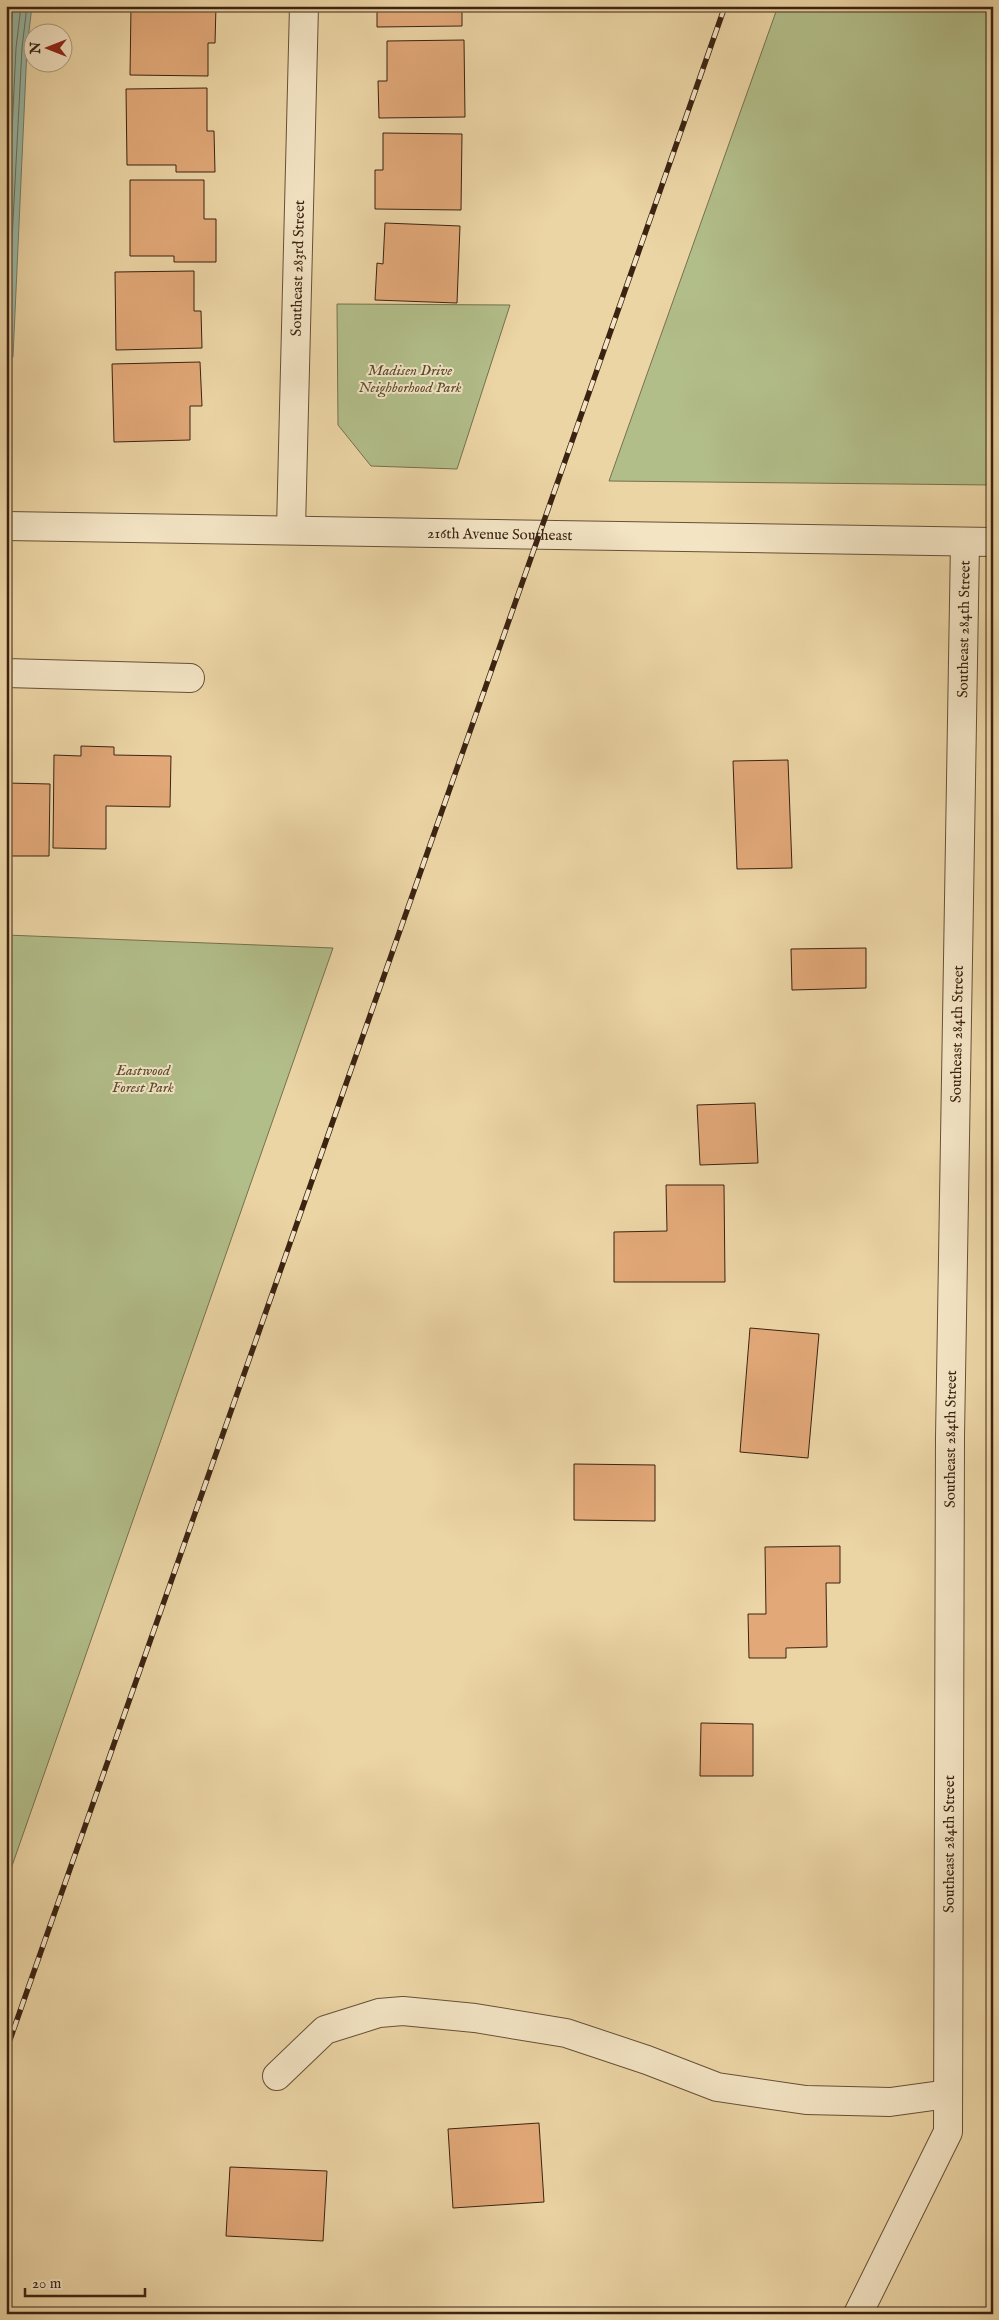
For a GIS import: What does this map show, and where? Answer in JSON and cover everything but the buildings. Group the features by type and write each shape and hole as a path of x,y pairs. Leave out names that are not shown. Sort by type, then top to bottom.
{"street":[{"name":"Southeast 283rd Street","path":"291,529 304,6"},
{"name":"216th Avenue Southeast","path":"6,526 291,529 993,542"},
{"name":"Southeast 284th Street","path":"858,2314 948,2132 950,1437 965,542"},
{"path":"6,673 190,678"},
{"path":"277,2076 325,2030 379,2013 403,2011 475,2018 566,2033 647,2060 717,2087 806,2100 890,2102 948,2094"}],"green space":[{"path":"778,6 993,6 993,485 609,481"},
{"name":"Madisen Drive Neighborhood Park","path":"337,304 510,305 457,469 371,466 338,425"},
{"name":"Eastwood Forest Park","path":"6,935 333,948 6,1883"}],"water":[{"path":"6,6 32,6 30,22 22,22 22,72 26,72 13,357 6,362"}],"railway":[{"path":"6,2051 725,6"}]}
